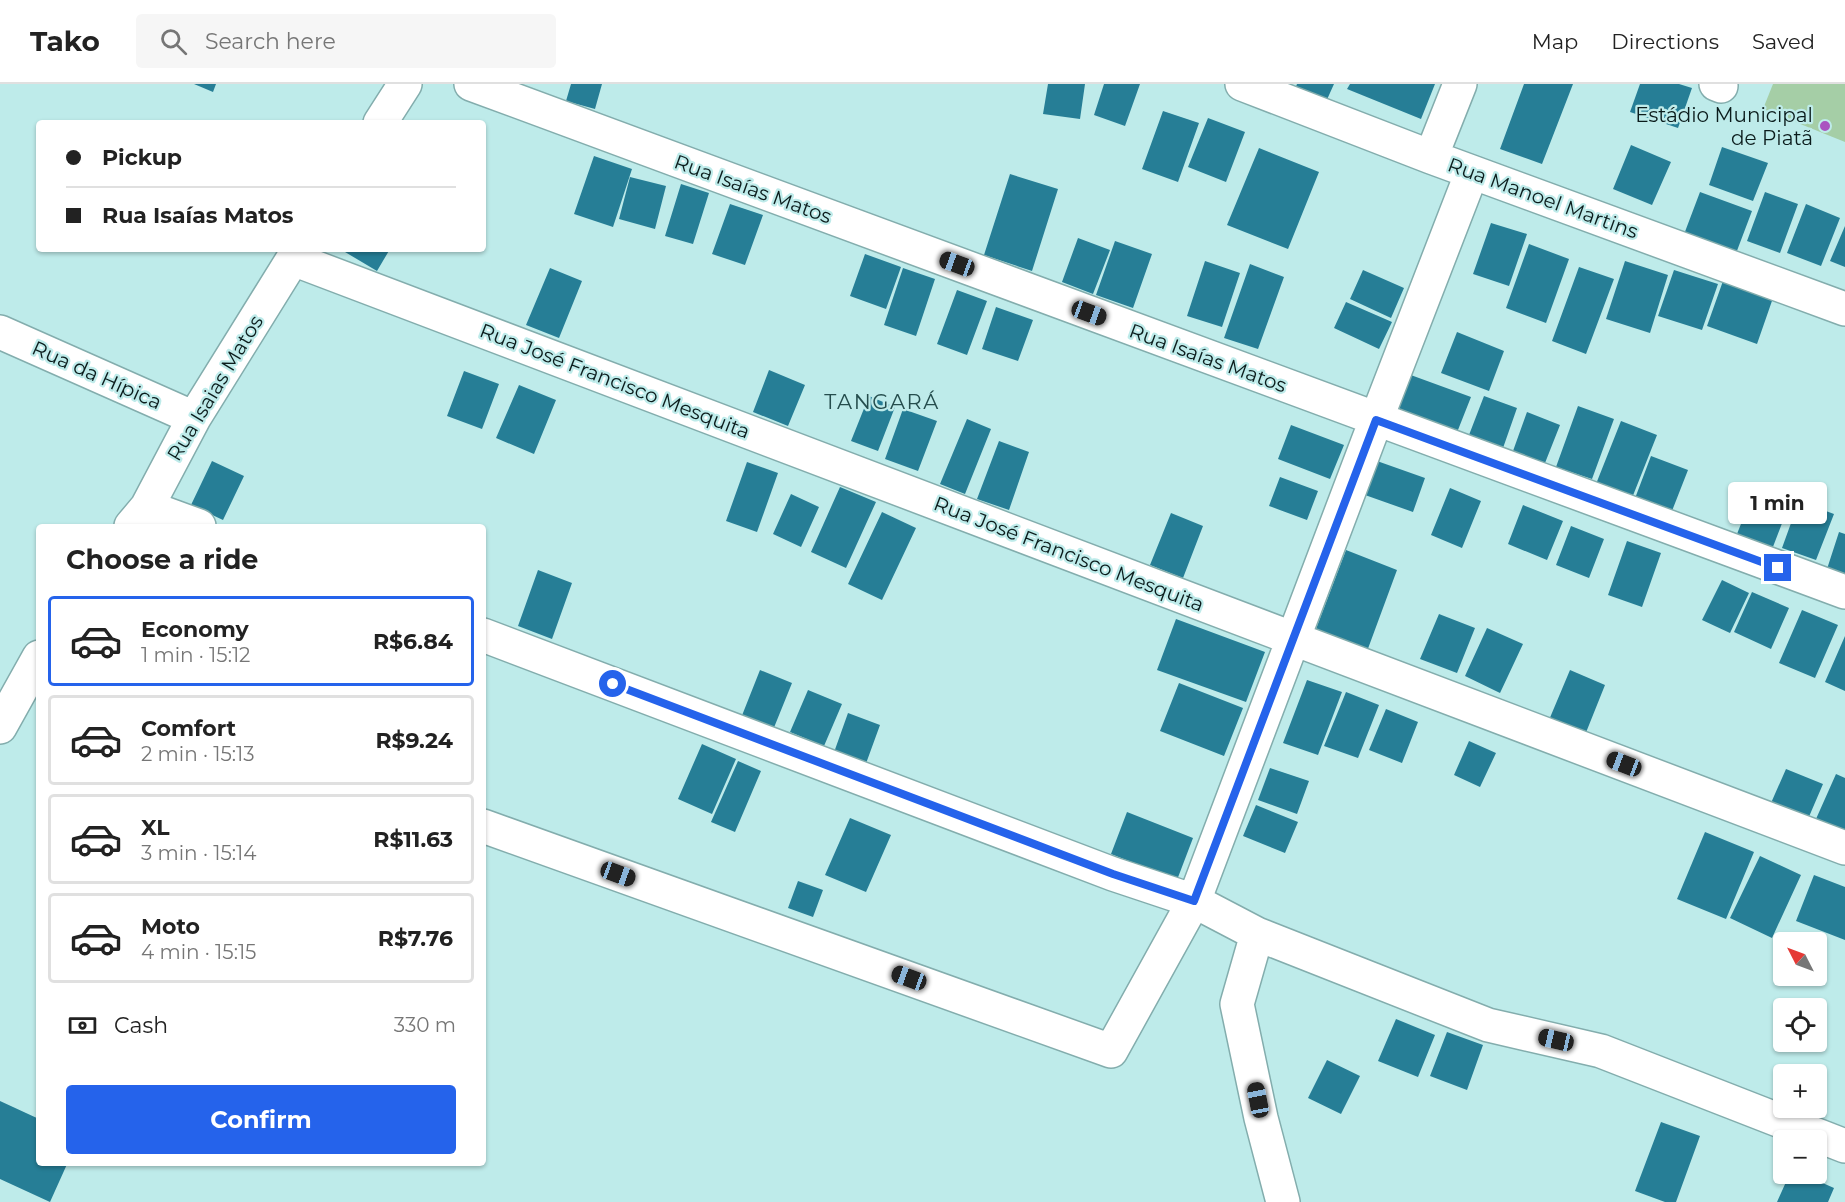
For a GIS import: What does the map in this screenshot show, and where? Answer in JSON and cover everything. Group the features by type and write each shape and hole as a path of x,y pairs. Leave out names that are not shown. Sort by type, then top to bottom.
{"street":[{"path":"382,120 405,84"},
{"name":"Rua Isaías Matos","path":"471,84 1845,592"},
{"name":"Rua Manoel Martins","path":"1242,84 1431,157 1845,309"},
{"path":"1431,157 1460,84"},
{"path":"486,827 1111,1051 1194,901 1472,172"},
{"name":"Rua Isaias Matos","path":"139,517 194,418 296,254"},
{"name":"Rua José Francisco Mesquita","path":"296,254 1293,639 1845,848"},
{"name":"Rua da Hípica","path":"0,332 194,418"},
{"path":"139,517 186,524"},
{"path":"486,635 1113,874 1194,901 1257,934 1488,1025 1601,1051 1845,1146"},
{"path":"0,727 36,666"},
{"path":"1257,934 1237,1004 1261,1118 1283,1202"}],"green space":[{"name":"Estádio Municipal de Piatã","path":"1773,84 1845,84 1845,142 1763,109"}],"building":[{"path":"194,84 216,84 213,92"},
{"path":"571,84 602,84 595,109 566,101"},
{"path":"1048,84 1085,84 1080,119 1043,114"},
{"path":"1104,84 1140,84 1125,126 1094,115"},
{"path":"1297,84 1334,84 1325,104 1294,91"},
{"path":"1350,84 1435,84 1421,119 1347,89"},
{"path":"1524,84 1573,84 1542,164 1500,149"},
{"path":"1640,84 1679,84 1692,88 1678,128 1630,112"},
{"path":"1163,111 1199,123 1178,182 1142,169"},
{"path":"1208,118 1245,132 1226,182 1188,167"},
{"path":"1631,145 1671,162 1652,205 1613,189"},
{"path":"1722,147 1768,163 1753,201 1709,185"},
{"path":"1259,148 1319,172 1288,249 1227,225"},
{"path":"594,156 632,169 613,227 574,214"},
{"path":"1010,174 1058,189 1032,271 984,255"},
{"path":"630,177 666,186 655,229 619,219"},
{"path":"681,184 709,193 693,244 665,236"},
{"path":"1700,192 1752,211 1735,256 1683,237"},
{"path":"1765,192 1798,204 1780,253 1747,241"},
{"path":"730,204 763,215 745,265 712,254"},
{"path":"1806,204 1840,218 1821,266 1787,253"},
{"path":"1491,223 1527,234 1509,286 1473,274"},
{"path":"1845,226 1845,267 1830,261"},
{"path":"1078,238 1110,250 1093,294 1062,282"},
{"path":"1115,241 1152,254 1133,308 1096,295"},
{"path":"1529,244 1569,259 1546,323 1506,308"},
{"path":"345,252 388,252 377,271"},
{"path":"865,254 901,267 886,309 850,296"},
{"path":"1205,261 1240,273 1222,327 1187,316"},
{"path":"1625,261 1668,275 1650,333 1606,319"},
{"path":"1250,264 1284,277 1258,349 1224,338"},
{"path":"1579,267 1614,279 1586,354 1552,341"},
{"path":"550,268 582,281 559,338 526,325"},
{"path":"903,268 935,279 916,336 884,325"},
{"path":"1363,270 1404,288 1391,318 1350,299"},
{"path":"1674,270 1718,284 1702,330 1658,316"},
{"path":"1723,281 1773,298 1757,344 1707,326"},
{"path":"957,290 987,301 967,355 937,344"},
{"path":"1346,302 1392,322 1379,349 1334,328"},
{"path":"996,307 1033,320 1018,361 982,349"},
{"path":"1457,332 1504,351 1489,391 1441,373"},
{"path":"769,370 805,385 788,426 753,412"},
{"path":"464,371 499,384 482,429 447,416"},
{"path":"1408,374 1471,397 1456,435 1394,412"},
{"path":"519,385 556,400 534,454 496,438"},
{"path":"869,396 895,407 878,451 851,441"},
{"path":"1484,396 1517,408 1503,448 1469,435"},
{"path":"1578,406 1614,419 1592,479 1556,467"},
{"path":"903,409 937,421 918,471 885,459"},
{"path":"1527,412 1560,425 1545,463 1513,451"},
{"path":"967,419 991,429 965,494 940,484"},
{"path":"1621,421 1657,435 1632,498 1596,484"},
{"path":"1291,425 1344,445 1330,479 1278,459"},
{"path":"999,441 1029,452 1009,510 977,499"},
{"path":"1651,456 1688,470 1670,516 1634,501"},
{"path":"212,461 244,476 223,520 191,505"},
{"path":"1377,461 1425,478 1413,512 1365,495"},
{"path":"747,462 778,473 757,532 726,521"},
{"path":"1280,477 1318,491 1307,520 1269,506"},
{"path":"1756,486 1791,500 1771,552 1735,539"},
{"path":"840,487 876,502 846,568 811,552"},
{"path":"1450,488 1481,501 1462,548 1431,535"},
{"path":"791,494 819,507 801,547 773,534"},
{"path":"1799,501 1834,514 1816,560 1782,548"},
{"path":"1523,505 1563,521 1547,560 1508,544"},
{"path":"882,512 916,528 882,600 848,584"},
{"path":"1171,513 1203,526 1183,578 1150,565"},
{"path":"1571,526 1604,539 1589,578 1556,565"},
{"path":"1839,532 1845,534 1845,574 1827,569"},
{"path":"1627,541 1661,553 1642,607 1608,595"},
{"path":"1346,550 1397,570 1366,654 1314,634"},
{"path":"538,570 572,583 552,639 518,626"},
{"path":"1722,580 1749,593 1730,633 1702,620"},
{"path":"1752,592 1789,608 1771,649 1734,632"},
{"path":"1802,610 1838,625 1815,678 1779,663"},
{"path":"1439,614 1475,628 1457,673 1420,659"},
{"path":"1176,619 1265,652 1246,702 1157,670"},
{"path":"1487,628 1523,644 1500,693 1465,676"},
{"path":"1845,636 1845,691 1825,682"},
{"path":"760,670 792,683 773,730 741,718"},
{"path":"1570,670 1605,685 1585,735 1549,720"},
{"path":"1307,680 1342,692 1318,755 1283,743"},
{"path":"1179,683 1243,708 1224,756 1160,731"},
{"path":"808,690 842,704 824,746 790,732"},
{"path":"1346,692 1379,705 1358,758 1324,746"},
{"path":"1386,709 1418,722 1402,763 1369,750"},
{"path":"848,713 880,725 864,769 832,758"},
{"path":"1469,741 1496,753 1480,787 1454,775"},
{"path":"702,744 736,759 712,814 678,799"},
{"path":"738,761 761,771 735,832 711,822"},
{"path":"1270,768 1309,781 1297,814 1258,800"},
{"path":"1786,769 1823,784 1808,819 1771,803"},
{"path":"1836,774 1845,778 1845,832 1816,819"},
{"path":"1256,805 1298,822 1285,853 1243,836"},
{"path":"1127,812 1193,838 1177,880 1111,854"},
{"path":"850,818 891,835 866,892 825,875"},
{"path":"1705,832 1754,852 1726,919 1677,899"},
{"path":"1760,856 1801,875 1772,938 1730,918"},
{"path":"1814,875 1845,887 1845,940 1796,921"},
{"path":"798,881 823,890 813,917 788,908"},
{"path":"1396,1019 1435,1035 1418,1077 1378,1061"},
{"path":"1447,1032 1483,1045 1467,1090 1430,1076"},
{"path":"1327,1060 1360,1076 1341,1114 1308,1098"},
{"path":"0,1101 36,1118 36,1166 66,1166 50,1202 0,1179"},
{"path":"1661,1122 1700,1136 1676,1202 1665,1202 1635,1191"},
{"path":"1785,1184 1825,1184 1834,1188 1828,1202 1777,1202"}],"place":[{"name":"Estádio Municipal de Piatã","path":"1825,126"}],"district":[{"name":"TANGARÁ","path":"882,401"}],"route":[{"path":"613,684 1113,874 1194,901 1376,420 1778,568"}]}
